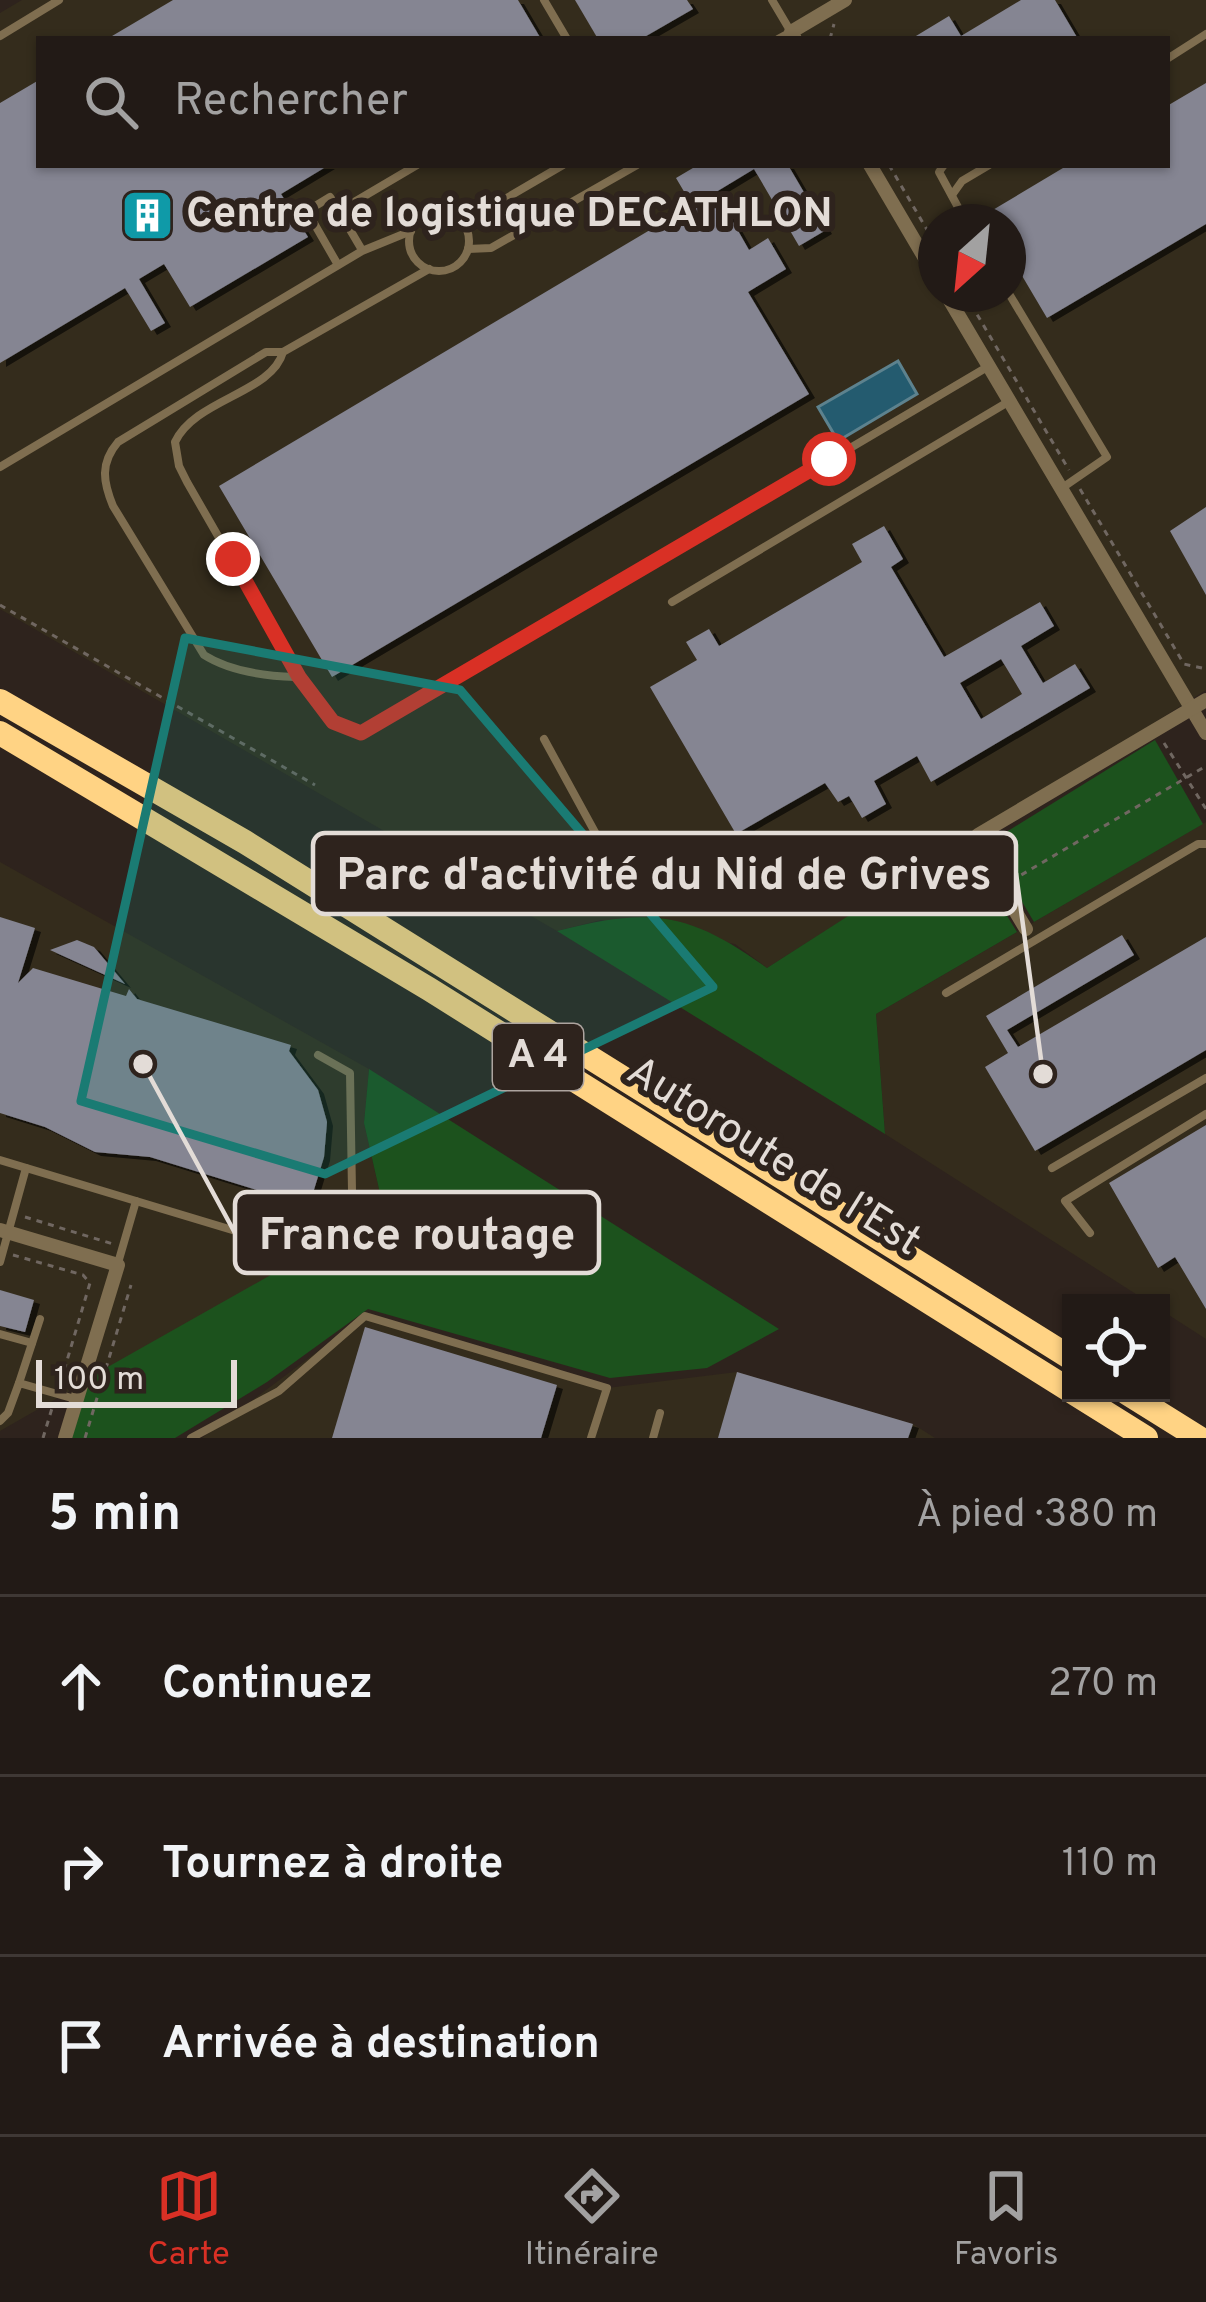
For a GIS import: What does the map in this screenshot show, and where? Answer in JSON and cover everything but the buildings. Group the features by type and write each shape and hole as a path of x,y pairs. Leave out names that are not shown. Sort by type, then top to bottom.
{"highway":[{"name":"Autoroute de l’Est","path":"0,701 245,842 1062,1352"},
{"name":"Autoroute de l’Est","path":"0,734 409,976 1062,1386"},
{"name":"Autoroute de l’Est","path":"1088,1402 1146,1438"},
{"path":"1141,1402 1199,1438"}],"street":[{"path":"790,36 844,0"},
{"path":"872,168 918,246"},
{"path":"957,312 1206,733"},
{"path":"1030,935 975,844 978,835 1206,700"},
{"path":"4,1231 118,1265 64,1438"}],"lane":[{"path":"0,36 59,0"},
{"path":"544,0 566,36"},
{"path":"772,0 788,36"},
{"path":"1170,57 1206,38"},
{"path":"339,212 412,168"},
{"path":"464,223 558,168"},
{"path":"468,248 491,248 632,168"},
{"path":"942,168 939,172 955,204"},
{"path":"951,197 962,181 984,168"},
{"path":"338,265 307,211 330,197 362,250"},
{"path":"0,467 362,250 411,230 422,216 440,211 464,223"},
{"path":"299,677 238,670 204,655 113,506 104,462 118,442 266,352 284,352 429,268 457,265 468,248 464,223"},
{"path":"411,230 410,249 429,268"},
{"path":"1020,312 1107,457 1061,489"},
{"path":"284,352 275,369 192,418 175,442 187,482 299,677 333,722 348,730 369,730 790,479 989,367"},
{"path":"673,602 1010,401"},
{"path":"544,739 614,867 641,890 759,899 774,893"},
{"path":"946,994 1030,935 1198,844 1206,844"},
{"path":"0,1160 272,1242 335,1216 352,1190 350,1073 318,1055"},
{"path":"1052,1168 1206,1078"},
{"path":"1090,1233 1065,1201 1206,1114"},
{"path":"2,1257 4,1231 14,1214 26,1168"},
{"path":"118,1265 136,1201"},
{"path":"191,1438 279,1391 365,1316 607,1388 591,1438"},
{"path":"0,1421 8,1413 40,1319"},
{"path":"0,1334 32,1343"},
{"path":"19,1383 76,1400"},
{"path":"653,1438 660,1413"}],"path":[{"path":"830,36 834,15"},
{"path":"891,168 918,214"},
{"path":"976,312 1184,664 1206,669"},
{"path":"0,605 315,785"},
{"path":"1001,887 1206,766"},
{"path":"14,1214 123,1246"},
{"path":"2,1257 83,1276 90,1283 43,1438"},
{"path":"85,1438 131,1285"}],"highlighted area":[{"path":"185,638 460,690 713,987 325,1174 81,1101"}],"shaded area":[{"path":"22,0 1206,0 1206,690 767,968 735,944 601,920 557,931 0,609 0,13"},
{"path":"1206,822 1206,1339 1170,1316 1170,1294 1136,1294 885,1134 876,1014"},
{"path":"0,862 369,1069 364,1123 384,1211 0,1431"},
{"path":"365,1316 607,1388 737,1372 913,1424 935,1438 202,1438"}],"green space":[{"path":"1155,740 1203,824 1034,922 994,854 998,837"},
{"path":"962,843 1017,932 876,1014 885,1134 557,931 618,919 667,919 714,935 767,968"},
{"path":"369,1069 779,1329 707,1368 610,1378 368,1309 267,1382 175,1438 72,1438 90,1377 384,1211 364,1123"}],"water":[{"path":"898,361 917,394 838,441 818,407"}],"place":[{"name":"Centre de logistique DECATHLON","path":"147,215"},
{"name":"France routage","path":"143,1064"},
{"name":"Parc d'activité du Nid de Grives","path":"1043,1074"}],"route":[{"path":"233,559 299,677 333,722 361,733 829,459"}]}
